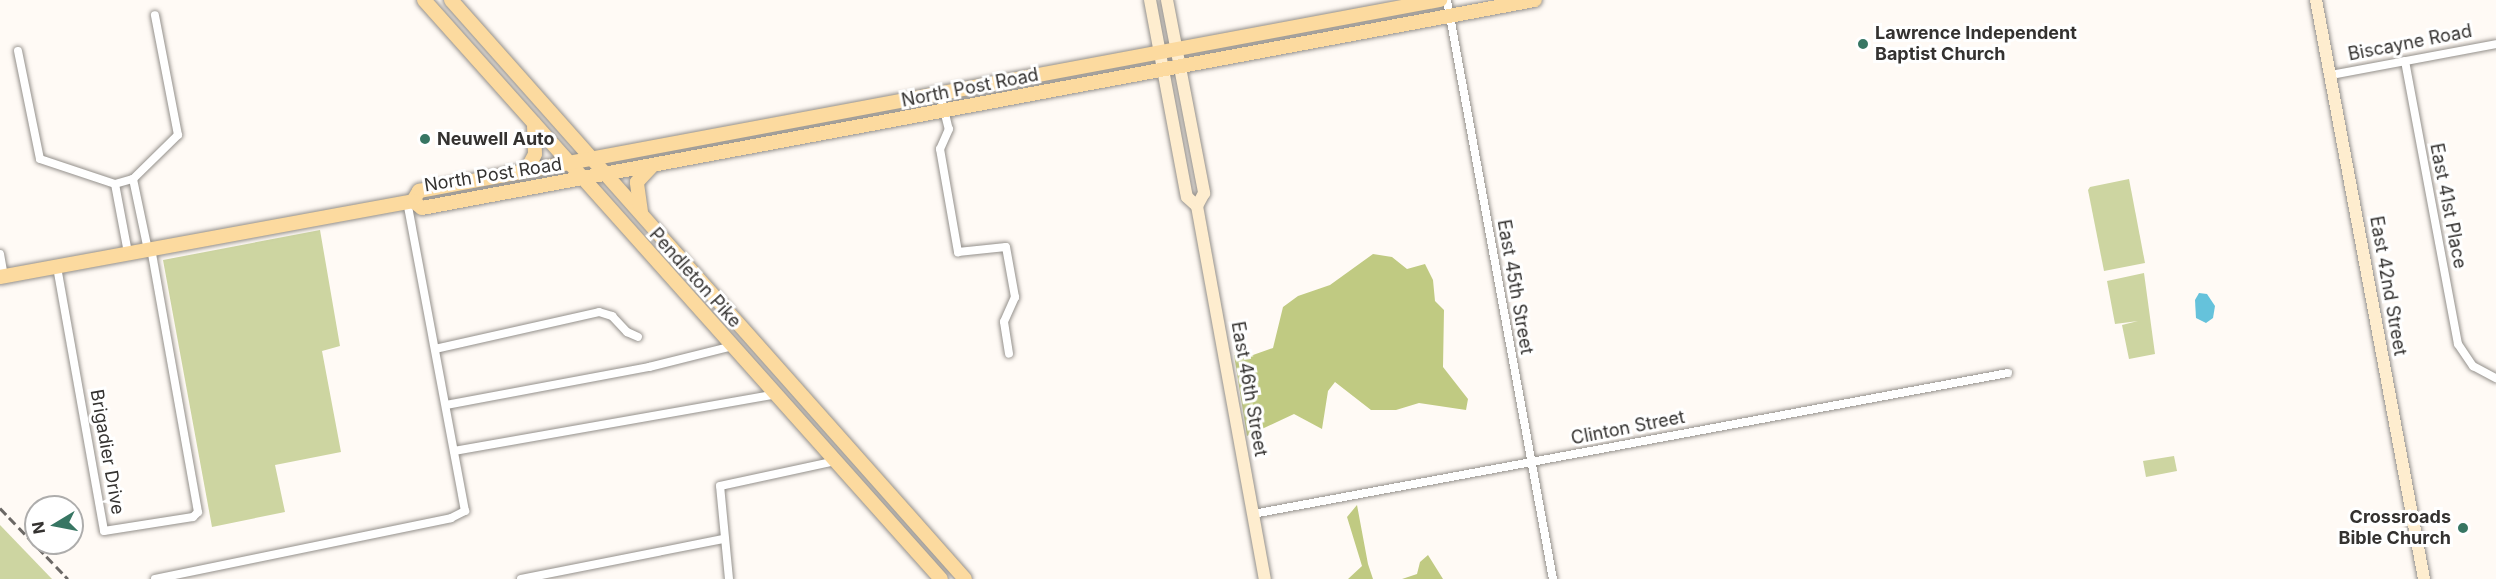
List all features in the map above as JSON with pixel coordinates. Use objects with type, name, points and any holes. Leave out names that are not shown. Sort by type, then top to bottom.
[{"type":"main road","name":"Pendleton Pike","points":[[451,0],[965,579]]},
{"type":"main road","name":"North Post Road","points":[[2,277],[410,201],[419,191],[1440,0]]},
{"type":"main road","name":"North Post Road","points":[[410,201],[422,208],[1535,0]]},
{"type":"main road","name":"Pendleton Pike","points":[[424,1],[941,579]]},
{"type":"main road","points":[[526,171],[534,154],[534,123]]},
{"type":"main road","points":[[643,217],[637,184],[652,165]]},
{"type":"street","name":"East 46th Street","points":[[1150,0],[1187,196],[1197,206],[1265,579]]},
{"type":"street","name":"East 46th Street","points":[[1167,0],[1204,193],[1197,206]]},
{"type":"street","name":"East 45th Street","points":[[1447,0],[1552,579]]},
{"type":"street","name":"East 42nd Street","points":[[2316,0],[2424,579]]},
{"type":"street","points":[[18,51],[40,159],[115,184],[133,179],[178,135],[155,15]]},
{"type":"street","name":"Biscayne Road","points":[[2331,75],[2496,44]]},
{"type":"street","name":"East 41st Place","points":[[2405,61],[2456,337],[2463,355],[2477,369],[2496,378]]},
{"type":"street","points":[[940,94],[945,111],[948,139],[940,149],[958,252],[1006,247],[1015,297],[1004,322],[1010,354]]},
{"type":"street","points":[[133,179],[149,249]]},
{"type":"street","points":[[115,184],[128,253]]},
{"type":"street","points":[[154,579],[452,518],[465,511],[410,201]]},
{"type":"street","name":"Brigadier Drive","points":[[57,267],[103,530],[108,533],[193,518],[198,512],[149,249]]},
{"type":"street","points":[[0,254],[2,277]]},
{"type":"street","points":[[435,349],[599,312],[612,316],[627,332],[638,337]]},
{"type":"street","points":[[446,405],[649,367],[733,346]]},
{"type":"street","name":"Clinton Street","points":[[1253,514],[1530,464],[2008,372]]},
{"type":"street","points":[[454,452],[776,394]]},
{"type":"street","points":[[729,579],[723,539],[720,486],[836,461]]},
{"type":"street","points":[[521,579],[723,539]]},
{"type":"green space","points":[[2129,179],[2145,263],[2104,271],[2088,190],[2090,187]]},
{"type":"green space","points":[[320,230],[340,346],[322,351],[341,452],[275,465],[285,512],[212,527],[163,260]]},
{"type":"green space","points":[[1373,254],[1392,257],[1407,269],[1425,264],[1433,280],[1435,301],[1444,310],[1443,367],[1468,399],[1466,410],[1419,403],[1396,410],[1371,410],[1335,382],[1328,391],[1322,429],[1294,414],[1247,436],[1234,355],[1253,355],[1273,348],[1283,307],[1298,296],[1330,285]]},
{"type":"green space","points":[[2144,273],[2155,354],[2129,359],[2122,325],[2138,321],[2115,324],[2107,281]]},
{"type":"green space","points":[[2174,456],[2177,471],[2146,477],[2143,461]]},
{"type":"green space","points":[[1357,505],[1373,579],[1348,579],[1362,566],[1347,517]]},
{"type":"green space","points":[[0,525],[24,550],[24,555],[29,555],[52,579],[0,579]]},
{"type":"green space","points":[[1428,555],[1443,579],[1402,579],[1417,574],[1420,562]]},
{"type":"water","points":[[2199,293],[2207,294],[2215,306],[2213,318],[2206,323],[2196,318],[2195,300]]},
{"type":"railway","points":[[0,508],[68,579]]},
{"type":"place","name":"Lawrence Independent Baptist Church","points":[[1863,44]]},
{"type":"place","name":"Neuwell Auto","points":[[425,139]]},
{"type":"place","name":"Crossroads Bible Church","points":[[2463,528]]}]
